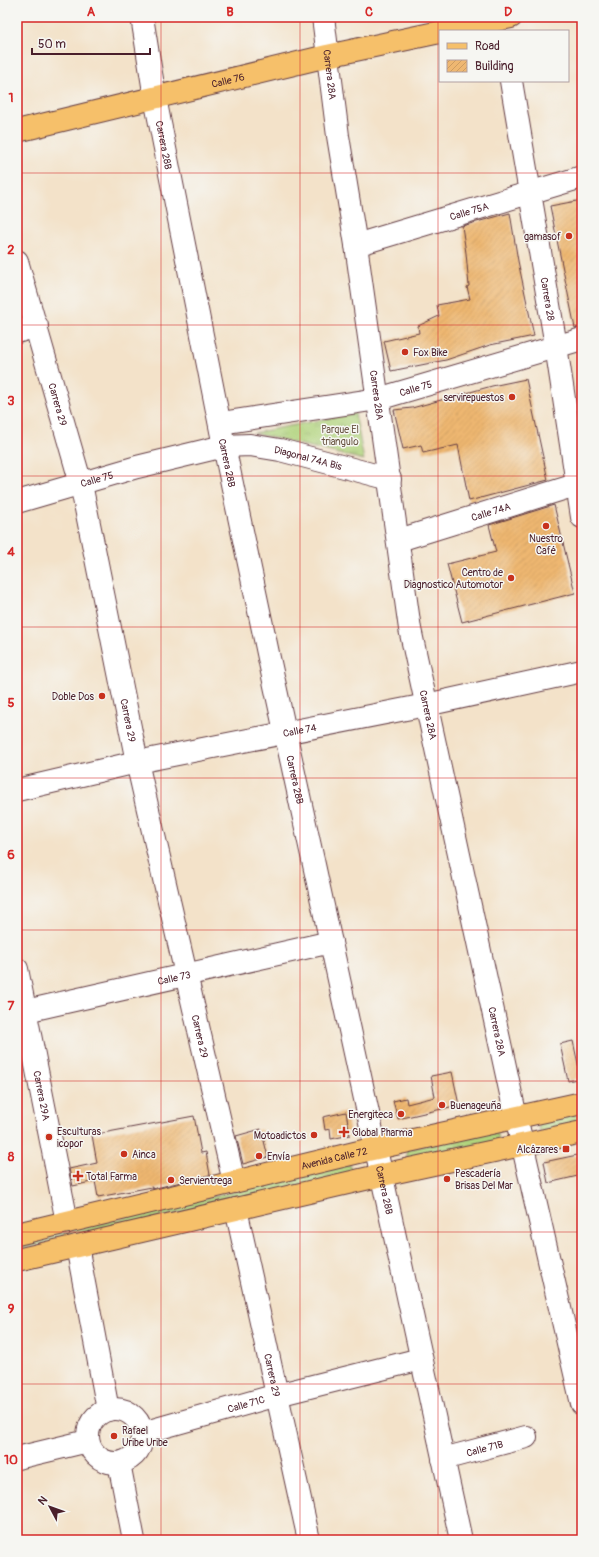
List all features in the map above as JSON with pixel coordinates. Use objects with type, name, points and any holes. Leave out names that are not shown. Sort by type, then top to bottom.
[{"type":"main road","points":[[450,30],[503,21]]},
{"type":"main road","name":"Calle 76","points":[[17,131],[327,56],[439,32]]},
{"type":"main road","name":"Avenida Calle 72","points":[[17,1234],[376,1148],[582,1103]]},
{"type":"main road","points":[[17,1260],[382,1175],[582,1132]]},
{"type":"street","name":"Carrera 28B","points":[[142,17],[154,98],[221,423],[224,446],[285,734],[461,1540]]},
{"type":"street","name":"Carrera 28A","points":[[322,17],[338,136],[356,245],[399,540],[410,629],[516,1117],[582,1404]]},
{"type":"street","name":"Carrera 28","points":[[511,82],[579,484],[582,517]]},
{"type":"street","name":"Calle 75A","points":[[356,245],[530,194],[582,177]]},
{"type":"street","name":"Carrera 29","points":[[17,261],[27,329],[82,484],[137,762],[234,1182]]},
{"type":"street","name":"Calle 75","points":[[221,423],[378,399],[582,339]]},
{"type":"street","name":"Diagonal 74A Bis","points":[[224,446],[250,445],[280,450],[390,478]]},
{"type":"street","name":"Calle 75","points":[[17,502],[137,467],[224,446]]},
{"type":"street","name":"Calle 74A","points":[[399,540],[579,484]]},
{"type":"street","name":"Calle 74","points":[[17,790],[137,762],[285,734],[582,671]]},
{"type":"street","name":"Calle 73","points":[[21,1012],[331,942]]},
{"type":"street","name":"Carrera 29A","points":[[17,969],[21,1012],[67,1222]]},
{"type":"street","name":"Carrera 29","points":[[236,1209],[309,1540]]},
{"type":"street","points":[[77,1246],[108,1410]]},
{"type":"street","name":"Calle 71C","points":[[142,1433],[276,1395],[421,1359]]},
{"type":"street","points":[[120,1409],[131,1414],[138,1422],[142,1433],[141,1443],[136,1453],[128,1459],[118,1463],[108,1462],[99,1458],[92,1450],[88,1441],[88,1431],[92,1421],[99,1414],[108,1410],[120,1409]]},
{"type":"street","name":"Calle 71B","points":[[443,1459],[526,1437]]},
{"type":"street","points":[[17,1458],[88,1441]]},
{"type":"street","points":[[118,1463],[134,1540]]},
{"type":"green space","name":"Parque El triangulo","points":[[355,413],[364,460],[254,433]]},
{"type":"green space","points":[[582,1111],[582,1123],[540,1132],[538,1121]]},
{"type":"green space","points":[[497,1129],[499,1141],[408,1161],[406,1150]]},
{"type":"green space","points":[[350,1164],[352,1174],[17,1250],[17,1243]]},
{"type":"building","points":[[582,200],[582,327],[575,328],[550,206]]},
{"type":"building","points":[[510,213],[518,261],[534,336],[490,345],[446,360],[391,371],[384,341],[419,333],[418,326],[439,316],[437,305],[470,299],[467,287],[469,286],[462,226]]},
{"type":"building","points":[[526,379],[548,480],[469,501],[458,445],[423,453],[421,445],[403,449],[394,410],[412,408],[492,386]]},
{"type":"building","name":"Centro de Diagnostico Automotor","points":[[554,505],[575,593],[462,622],[447,564],[496,552],[489,525]]},
{"type":"building","points":[[573,1041],[581,1078],[568,1081],[560,1044]]},
{"type":"building","points":[[452,1072],[459,1105],[398,1119],[393,1101],[406,1098],[407,1104],[435,1097],[431,1076]]},
{"type":"building","points":[[346,1112],[350,1135],[331,1139],[330,1129],[325,1130],[323,1117]]},
{"type":"building","name":"Ainca","points":[[194,1116],[201,1153],[206,1152],[210,1175],[152,1189],[152,1187],[98,1197],[95,1181],[73,1186],[69,1169],[97,1163],[92,1135]]},
{"type":"building","points":[[261,1129],[268,1157],[243,1164],[236,1136]]},
{"type":"building","points":[[582,1154],[582,1175],[548,1183],[544,1162]]},
{"type":"place","name":"gamasof","points":[[569,236]]},
{"type":"place","name":"Fox Bike","points":[[405,352]]},
{"type":"place","name":"servirepuestos","points":[[512,397]]},
{"type":"place","name":"Nuestro Café","points":[[546,526]]},
{"type":"place","name":"Centro de Diagnostico Automotor","points":[[511,578]]},
{"type":"place","name":"Doble Dos","points":[[102,696]]},
{"type":"place","name":"Buenageuña","points":[[442,1105]]},
{"type":"place","name":"Energiteca","points":[[401,1114]]},
{"type":"place","name":"Global Pharma","points":[[344,1132]]},
{"type":"place","name":"Motoadictos","points":[[314,1135]]},
{"type":"place","name":"Esculturas icopor","points":[[49,1137]]},
{"type":"place","name":"Alcázares","points":[[566,1149]]},
{"type":"place","name":"Ainca","points":[[124,1154]]},
{"type":"place","name":"Envía","points":[[259,1156]]},
{"type":"place","name":"Total Farma","points":[[78,1176]]},
{"type":"place","name":"Pescadería Brisas Del Mar","points":[[447,1179]]},
{"type":"place","name":"Servientrega","points":[[171,1180]]},
{"type":"place","name":"Rafael Uribe Uribe","points":[[114,1436]]}]
